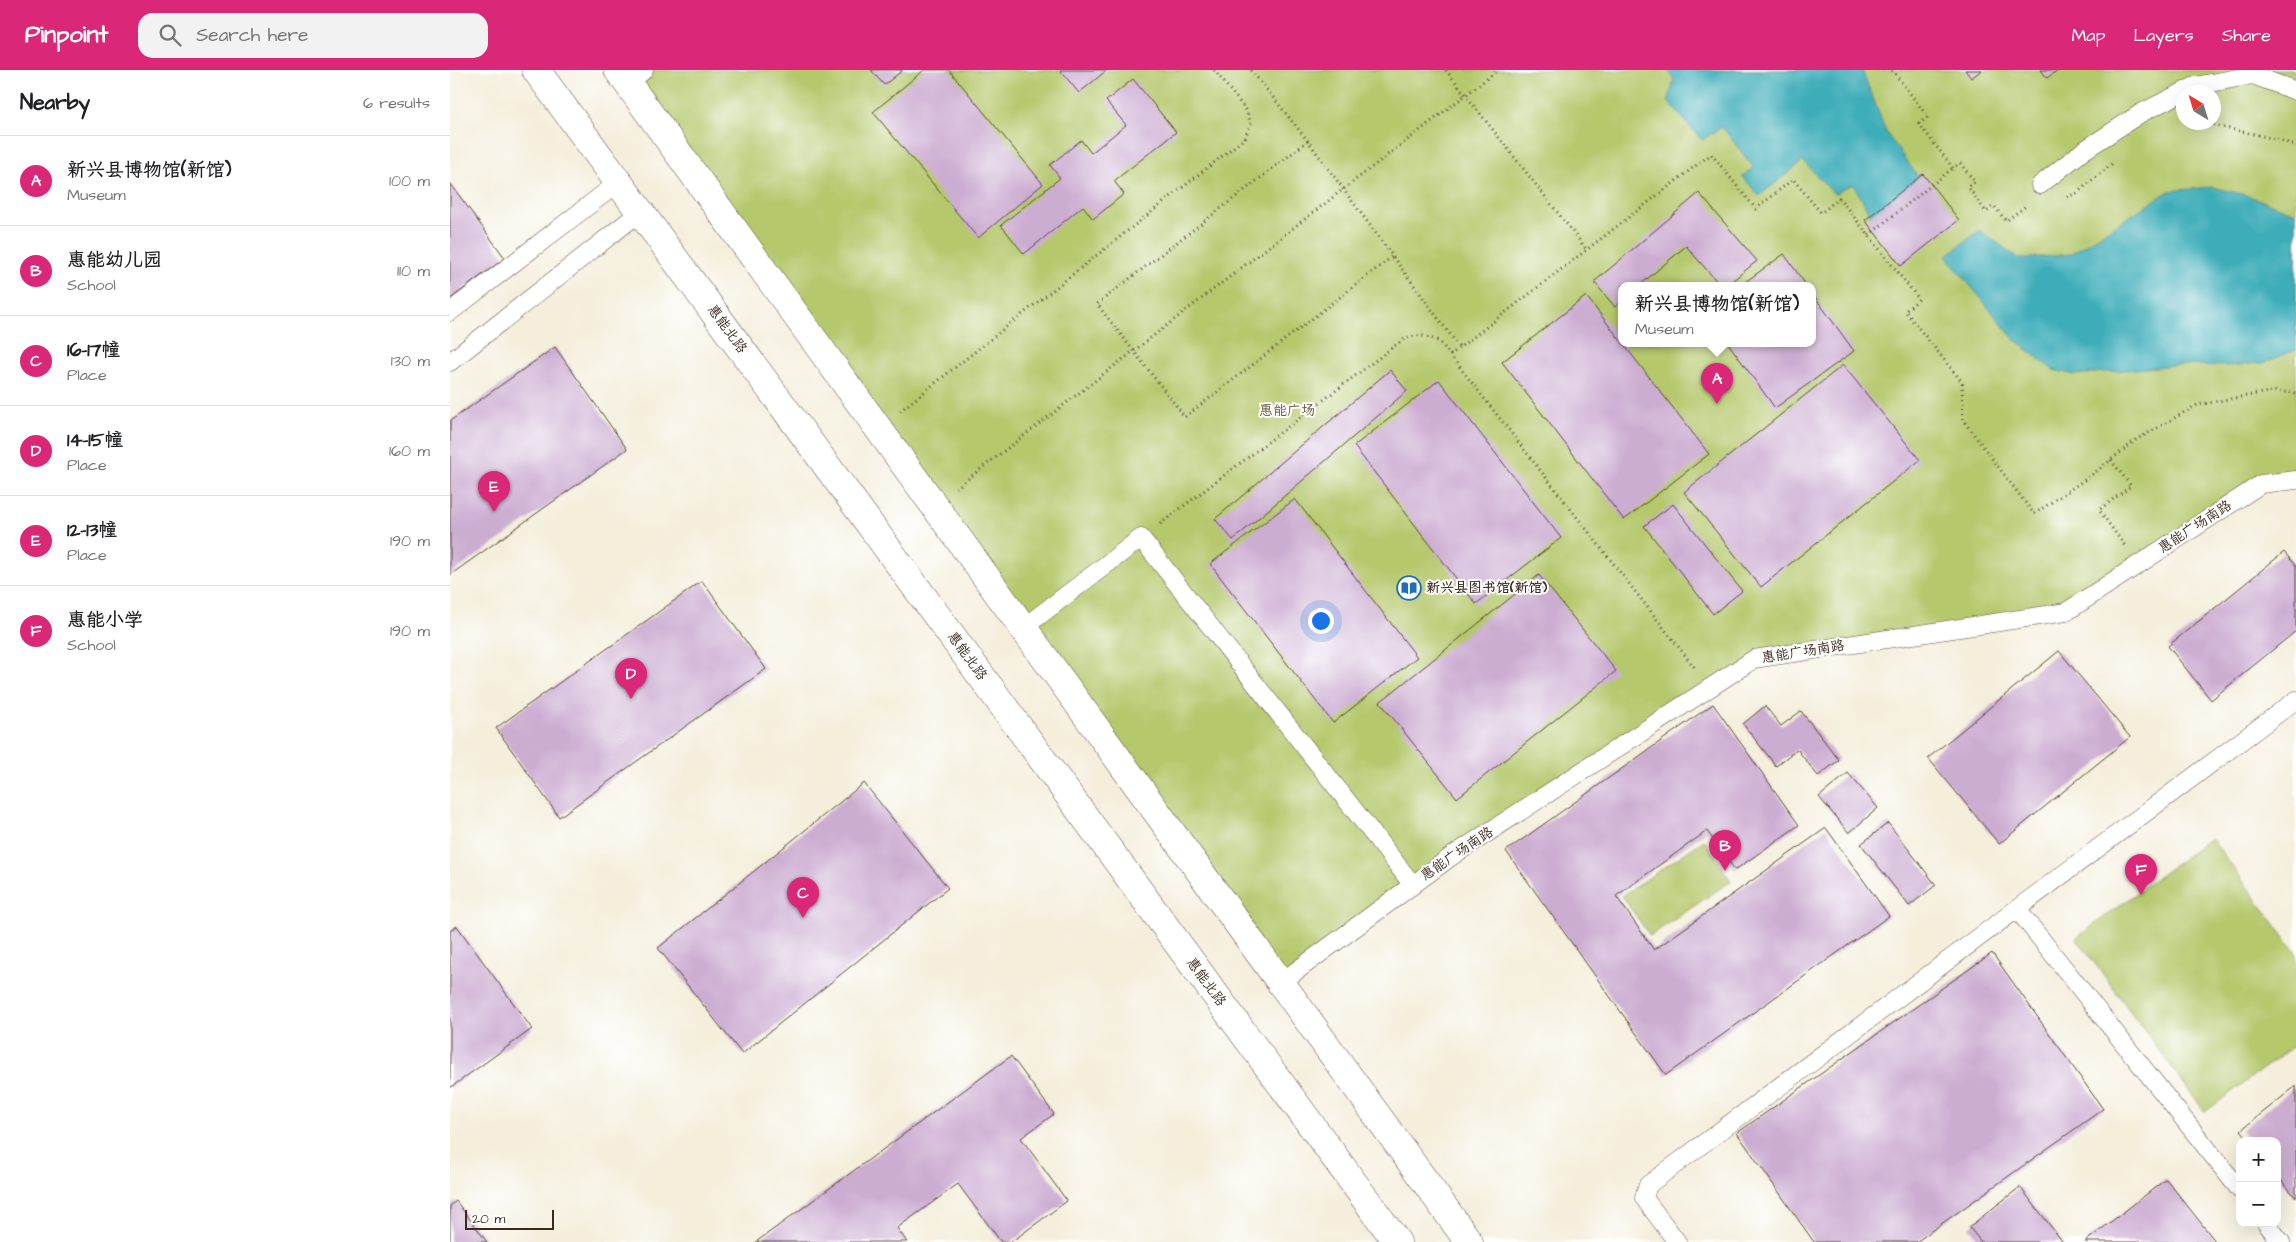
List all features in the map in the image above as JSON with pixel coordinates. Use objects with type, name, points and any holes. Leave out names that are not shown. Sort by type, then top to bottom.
[{"type":"street","name":"惠能北路","points":[[536,70],[1397,1242]]},
{"type":"street","points":[[630,75],[878,428],[1469,1242]]},
{"type":"lane","points":[[2040,185],[2083,151],[2141,112],[2195,86],[2253,75],[2296,91]]},
{"type":"lane","points":[[450,312],[618,182]]},
{"type":"lane","points":[[450,362],[640,212]]},
{"type":"lane","name":"惠能广场南路","points":[[1280,983],[1452,856],[1754,659],[2066,612],[2261,484],[2296,480]]},
{"type":"lane","points":[[1023,628],[1141,538],[1412,885]]},
{"type":"lane","points":[[1678,1242],[1644,1198],[1648,1185],[2296,700]]},
{"type":"lane","points":[[2017,909],[2236,1185]]},
{"type":"lane","points":[[2269,1227],[2281,1242]]},
{"type":"path","points":[[878,428],[1245,138],[1251,123],[1246,110],[1214,70]]},
{"type":"path","points":[[1251,70],[1308,141],[1460,348]]},
{"type":"path","points":[[1446,70],[1587,250]]},
{"type":"path","points":[[934,505],[1498,70]]},
{"type":"path","points":[[1892,70],[1928,117],[1919,124],[1954,168]]},
{"type":"path","points":[[2221,127],[2280,140],[2296,146]]},
{"type":"path","points":[[1308,141],[1097,304],[1185,417],[1393,256]]},
{"type":"path","points":[[1450,355],[1711,154],[1756,209],[1793,179],[1821,213],[1839,198],[1919,298],[1904,311],[1962,382],[1963,420],[2034,514],[2111,460],[2136,440],[2197,406],[2274,391],[2296,393]]},
{"type":"path","points":[[1869,235],[1960,163],[1975,182],[1968,188],[1986,212],[1994,206],[2006,221],[2029,203]]},
{"type":"path","points":[[1141,538],[1401,341],[1411,336],[1426,335],[1440,342],[1710,688]]},
{"type":"path","points":[[2111,460],[2131,486],[2099,510],[2138,564]]},
{"type":"green space","name":"惠能广场","points":[[618,70],[2296,70],[2296,480],[2261,484],[2066,612],[1754,659],[1280,983]]},
{"type":"green space","points":[[2211,838],[2296,953],[2296,1044],[2205,1112],[2076,938]]},
{"type":"green space","points":[[1704,840],[1731,881],[1650,936],[1622,896]]},
{"type":"water","points":[[1668,70],[1862,70],[1887,134],[1935,200],[1871,216],[1853,184],[1834,194],[1803,161],[1759,196],[1742,176],[1754,168],[1722,127],[1702,140],[1668,102],[1674,79]]},
{"type":"water","points":[[2211,187],[2243,194],[2296,213],[2296,350],[2263,363],[2227,366],[2177,365],[2075,375],[2053,370],[2014,339],[1946,256],[1980,230],[2019,259],[2070,254],[2169,191]]},
{"type":"building","points":[[871,70],[903,70],[884,85]]},
{"type":"building","points":[[924,70],[949,70],[1043,184],[978,238],[873,112]]},
{"type":"building","points":[[1060,70],[1107,70],[1079,93]]},
{"type":"building","points":[[1965,70],[1982,70],[1971,78]]},
{"type":"building","points":[[2041,70],[2058,70],[2047,78]]},
{"type":"building","points":[[1133,79],[1176,132],[1114,181],[1124,194],[1093,219],[1083,206],[1024,254],[1001,225],[1060,178],[1050,165],[1081,140],[1091,153],[1126,125],[1106,101]]},
{"type":"building","points":[[1923,174],[1959,220],[1901,266],[1865,220]]},
{"type":"building","points":[[450,183],[505,258],[450,299]]},
{"type":"building","points":[[1699,193],[1757,261],[1731,282],[1717,282],[1686,246],[1644,282],[1618,282],[1618,304],[1615,307],[1594,282]]},
{"type":"building","points":[[1784,254],[1804,282],[1745,282]]},
{"type":"building","points":[[1586,296],[1618,337],[1618,347],[1626,347],[1709,454],[1624,520],[1502,362]]},
{"type":"building","points":[[1816,299],[1854,351],[1775,408],[1731,347],[1816,347]]},
{"type":"building","points":[[555,347],[627,449],[450,575],[450,421]]},
{"type":"building","points":[[1843,365],[1920,460],[1761,587],[1684,492]]},
{"type":"building","points":[[1390,370],[1407,391],[1233,540],[1215,519]]},
{"type":"building","points":[[1439,380],[1561,538],[1476,604],[1354,446]]},
{"type":"building","points":[[1295,499],[1417,657],[1333,723],[1210,564]]},
{"type":"building","points":[[1673,504],[1742,591],[1713,614],[1644,526]]},
{"type":"building","points":[[2284,552],[2296,566],[2296,631],[2211,700],[2168,646]]},
{"type":"building","points":[[1539,575],[1616,671],[1457,798],[1380,702]]},
{"type":"building","points":[[702,581],[766,669],[559,817],[496,728]]},
{"type":"building","points":[[2059,651],[2130,737],[1999,844],[1928,758]]},
{"type":"building","points":[[1713,704],[1799,825],[1735,870],[1707,831],[1616,896],[1654,950],[1826,828],[1889,916],[1666,1075],[1506,851]]},
{"type":"building","points":[[1765,706],[1781,726],[1801,711],[1839,760],[1818,776],[1797,749],[1776,766],[1743,724]]},
{"type":"building","points":[[1848,773],[1878,808],[1849,833],[1819,797]]},
{"type":"building","points":[[864,783],[948,888],[742,1054],[658,948]]},
{"type":"building","points":[[1888,823],[1936,885],[1909,906],[1861,844]]},
{"type":"building","points":[[457,926],[532,1029],[450,1088],[450,931]]},
{"type":"building","points":[[1992,953],[2103,1109],[1916,1242],[1814,1242],[1737,1133]]},
{"type":"building","points":[[1011,1056],[1054,1114],[1021,1138],[1067,1201],[1011,1242],[1001,1242],[958,1184],[897,1228],[907,1242],[756,1242]]},
{"type":"building","points":[[2296,1086],[2296,1198],[2281,1180],[2281,1137],[2247,1137],[2241,1130]]},
{"type":"building","points":[[2166,1179],[2216,1242],[2085,1242]]},
{"type":"building","points":[[2020,1187],[2063,1242],[1981,1242],[1969,1227]]},
{"type":"building","points":[[456,1201],[487,1242],[450,1242],[450,1206]]},
{"type":"place","name":"新兴县博物馆(新馆)","points":[[1717,404]]},
{"type":"place","name":"12-13幢","points":[[494,512]]},
{"type":"place","name":"新兴县图书馆(新馆)","points":[[1409,588]]},
{"type":"place","name":"14-15幢","points":[[631,699]]},
{"type":"place","name":"惠能幼儿园","points":[[1725,871]]},
{"type":"place","name":"惠能小学","points":[[2141,895]]},
{"type":"place","name":"16-17幢","points":[[803,918]]}]
